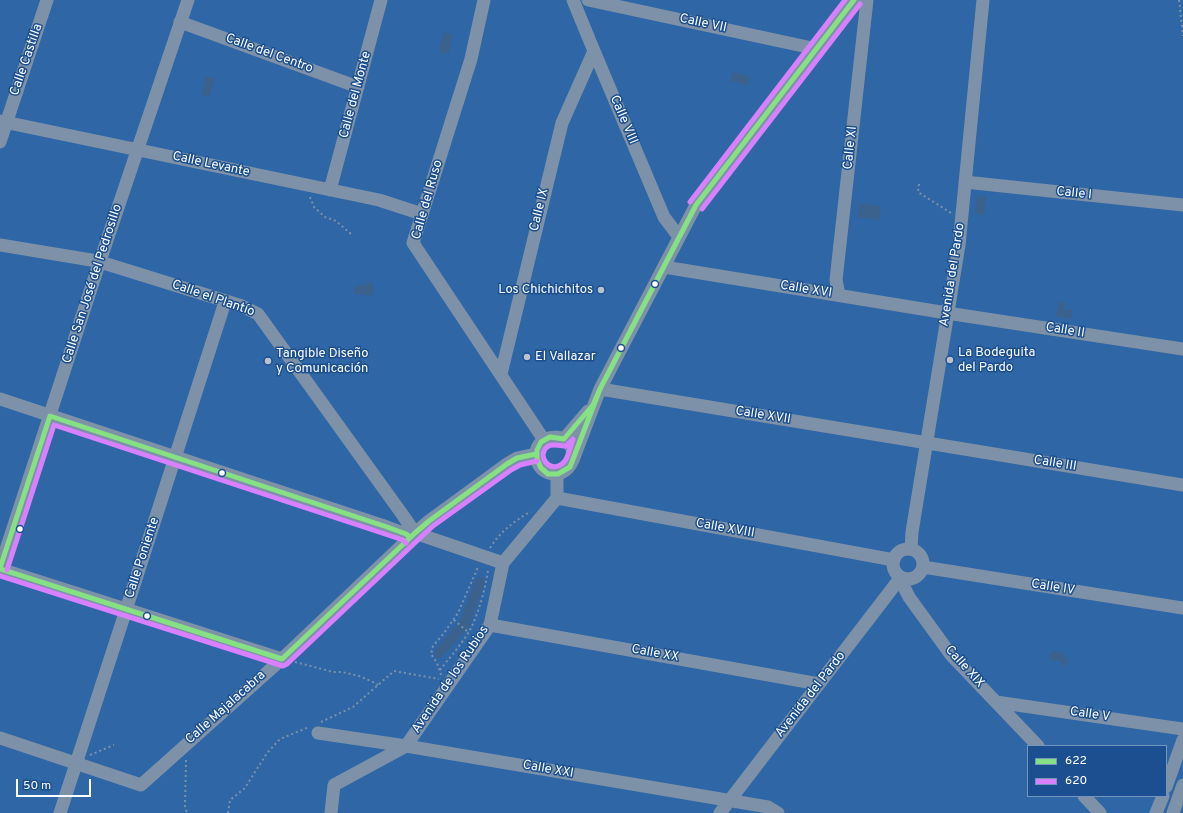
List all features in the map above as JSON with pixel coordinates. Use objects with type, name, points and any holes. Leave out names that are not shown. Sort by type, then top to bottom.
[{"type":"street","name":"Calle Castilla","points":[[0,142],[3,121],[47,0]]},
{"type":"street","name":"Calle San José del Pedrosillo","points":[[0,569],[137,150],[188,0]]},
{"type":"street","name":"Calle del Monte","points":[[330,190],[381,0]]},
{"type":"street","name":"Calle del Ruso","points":[[484,0],[471,59],[413,243],[544,440]]},
{"type":"street","name":"Calle VII","points":[[588,0],[817,48]]},
{"type":"street","points":[[573,460],[574,454],[569,442],[557,436],[544,440],[538,446],[536,454],[537,462],[548,474],[564,472],[570,467],[573,460],[593,405],[600,389],[696,205],[854,0]]},
{"type":"street","name":"Calle XI","points":[[838,295],[836,280],[867,0]]},
{"type":"street","name":"Avenida del Pardo","points":[[911,549],[912,532],[959,246],[983,0]]},
{"type":"street","name":"Calle VIII","points":[[578,2],[594,51],[664,217],[679,237]]},
{"type":"street","name":"Calle del Centro","points":[[180,22],[358,87]]},
{"type":"street","name":"Calle IX","points":[[501,374],[562,123],[594,51]]},
{"type":"street","name":"Calle Levante","points":[[3,121],[379,200],[422,214]]},
{"type":"street","name":"Calle I","points":[[965,182],[1183,205]]},
{"type":"street","name":"Calle el Plantío","points":[[0,245],[100,262],[225,302],[242,306],[258,314],[398,507],[412,535]]},
{"type":"street","name":"Calle XVI","points":[[664,267],[947,313]]},
{"type":"street","name":"Calle Poniente","points":[[60,813],[225,302]]},
{"type":"street","name":"Calle II","points":[[947,313],[1183,349]]},
{"type":"street","name":"Calle XVII","points":[[600,389],[927,443]]},
{"type":"street","points":[[0,399],[406,534],[503,563]]},
{"type":"street","points":[[564,439],[593,405]]},
{"type":"street","name":"Calle III","points":[[927,443],[1183,485]]},
{"type":"street","name":"Calle Majalacabra","points":[[76,764],[141,785],[282,659],[412,535],[507,464],[517,458],[536,454]]},
{"type":"street","points":[[557,474],[557,498]]},
{"type":"street","name":"Avenida de los Rubios","points":[[331,813],[334,785],[406,746],[490,625],[503,563],[557,498]]},
{"type":"street","name":"Calle XVIII","points":[[557,498],[894,560]]},
{"type":"street","points":[[911,549],[921,555],[923,567],[921,572],[911,579],[903,578],[896,573],[893,567],[894,560],[900,551],[911,549]]},
{"type":"street","name":"Calle IV","points":[[923,567],[1183,608]]},
{"type":"street","points":[[0,569],[282,659]]},
{"type":"street","name":"Avenida del Pardo","points":[[720,813],[903,578]]},
{"type":"street","name":"Calle XIX","points":[[903,578],[904,587],[909,597],[951,655],[1037,745]]},
{"type":"street","name":"Calle XX","points":[[490,625],[819,684]]},
{"type":"street","name":"Calle V","points":[[996,702],[1183,729]]},
{"type":"street","name":"Calle XXI","points":[[318,733],[406,746],[729,802],[768,807],[778,813]]},
{"type":"street","points":[[0,738],[76,764]]},
{"type":"street","points":[[1167,784],[1183,740]]},
{"type":"street","points":[[1172,813],[1183,785]]},
{"type":"street","points":[[1085,797],[1100,813]]},
{"type":"street","points":[[1156,813],[1163,797]]},
{"type":"path","points":[[1179,0],[1183,36]]},
{"type":"path","points":[[919,184],[918,192],[957,217],[961,218]]},
{"type":"path","points":[[310,186],[310,196],[314,207],[325,217],[336,221],[351,234]]},
{"type":"path","points":[[394,671],[440,679],[440,670],[431,654],[433,646],[454,620],[480,563],[494,542],[508,526],[528,513],[546,511]]},
{"type":"path","points":[[454,620],[468,632]]},
{"type":"path","points":[[282,659],[333,672],[342,672],[359,676],[378,685]]},
{"type":"path","points":[[186,813],[187,743]]},
{"type":"path","points":[[76,764],[87,756],[114,745]]},
{"type":"path","points":[[228,813],[230,800],[243,790]]},
{"type":"shaded area","points":[[0,0],[1183,0],[1183,813],[0,813]]},
{"type":"shaded area","points":[[444,32],[453,34],[449,52],[443,54],[439,49]]},
{"type":"shaded area","points":[[733,71],[750,77],[747,86],[730,80]]},
{"type":"shaded area","points":[[206,76],[215,79],[209,97],[201,94]]},
{"type":"shaded area","points":[[977,196],[986,196],[984,215],[975,214]]},
{"type":"shaded area","points":[[860,203],[881,206],[879,220],[858,217]]},
{"type":"shaded area","points":[[368,282],[371,282],[375,289],[371,296],[354,294],[354,286],[367,284]]},
{"type":"shaded area","points":[[1059,302],[1066,303],[1063,309],[1072,310],[1071,319],[1056,316]]},
{"type":"shaded area","points":[[1053,651],[1060,652],[1066,657],[1067,665],[1063,666],[1059,661],[1050,660],[1049,655]]},
{"type":"waterway","points":[[439,653],[465,623],[480,582]]},
{"type":"transit line","name":"620","points":[[690,202],[845,0]]},
{"type":"transit line","name":"622","points":[[696,205],[854,0]]},
{"type":"transit line","name":"620","points":[[702,209],[860,4]]},
{"type":"transit line","name":"622","points":[[600,389],[696,205]]},
{"type":"transit line","name":"622","points":[[600,389],[696,205]]},
{"type":"transit line","name":"622","points":[[600,389],[570,467],[558,474],[548,474],[541,468],[537,459],[537,450],[541,442],[550,437],[564,439],[593,405],[600,389]]},
{"type":"transit line","name":"622","points":[[0,568],[50,416],[387,527],[410,537]]},
{"type":"transit line","name":"620","points":[[7,570],[54,425],[403,540],[406,543]]},
{"type":"transit line","name":"620","points":[[573,439],[564,462],[559,466],[554,467],[546,463],[543,455],[547,447],[554,445],[566,446],[573,439]]},
{"type":"transit line","name":"622","points":[[0,569],[282,659],[429,521],[507,464],[517,458],[536,454]]},
{"type":"transit line","name":"620","points":[[0,576],[283,666],[287,664],[433,526],[511,470],[520,465],[537,461]]},
{"type":"place","name":"Los Chichichitos","points":[[601,290]]},
{"type":"place","name":"El Vallazar","points":[[527,357]]},
{"type":"place","name":"La Bodeguita del Pardo","points":[[950,360]]},
{"type":"place","name":"Tangible Diseño y Comunicación","points":[[268,361]]}]
